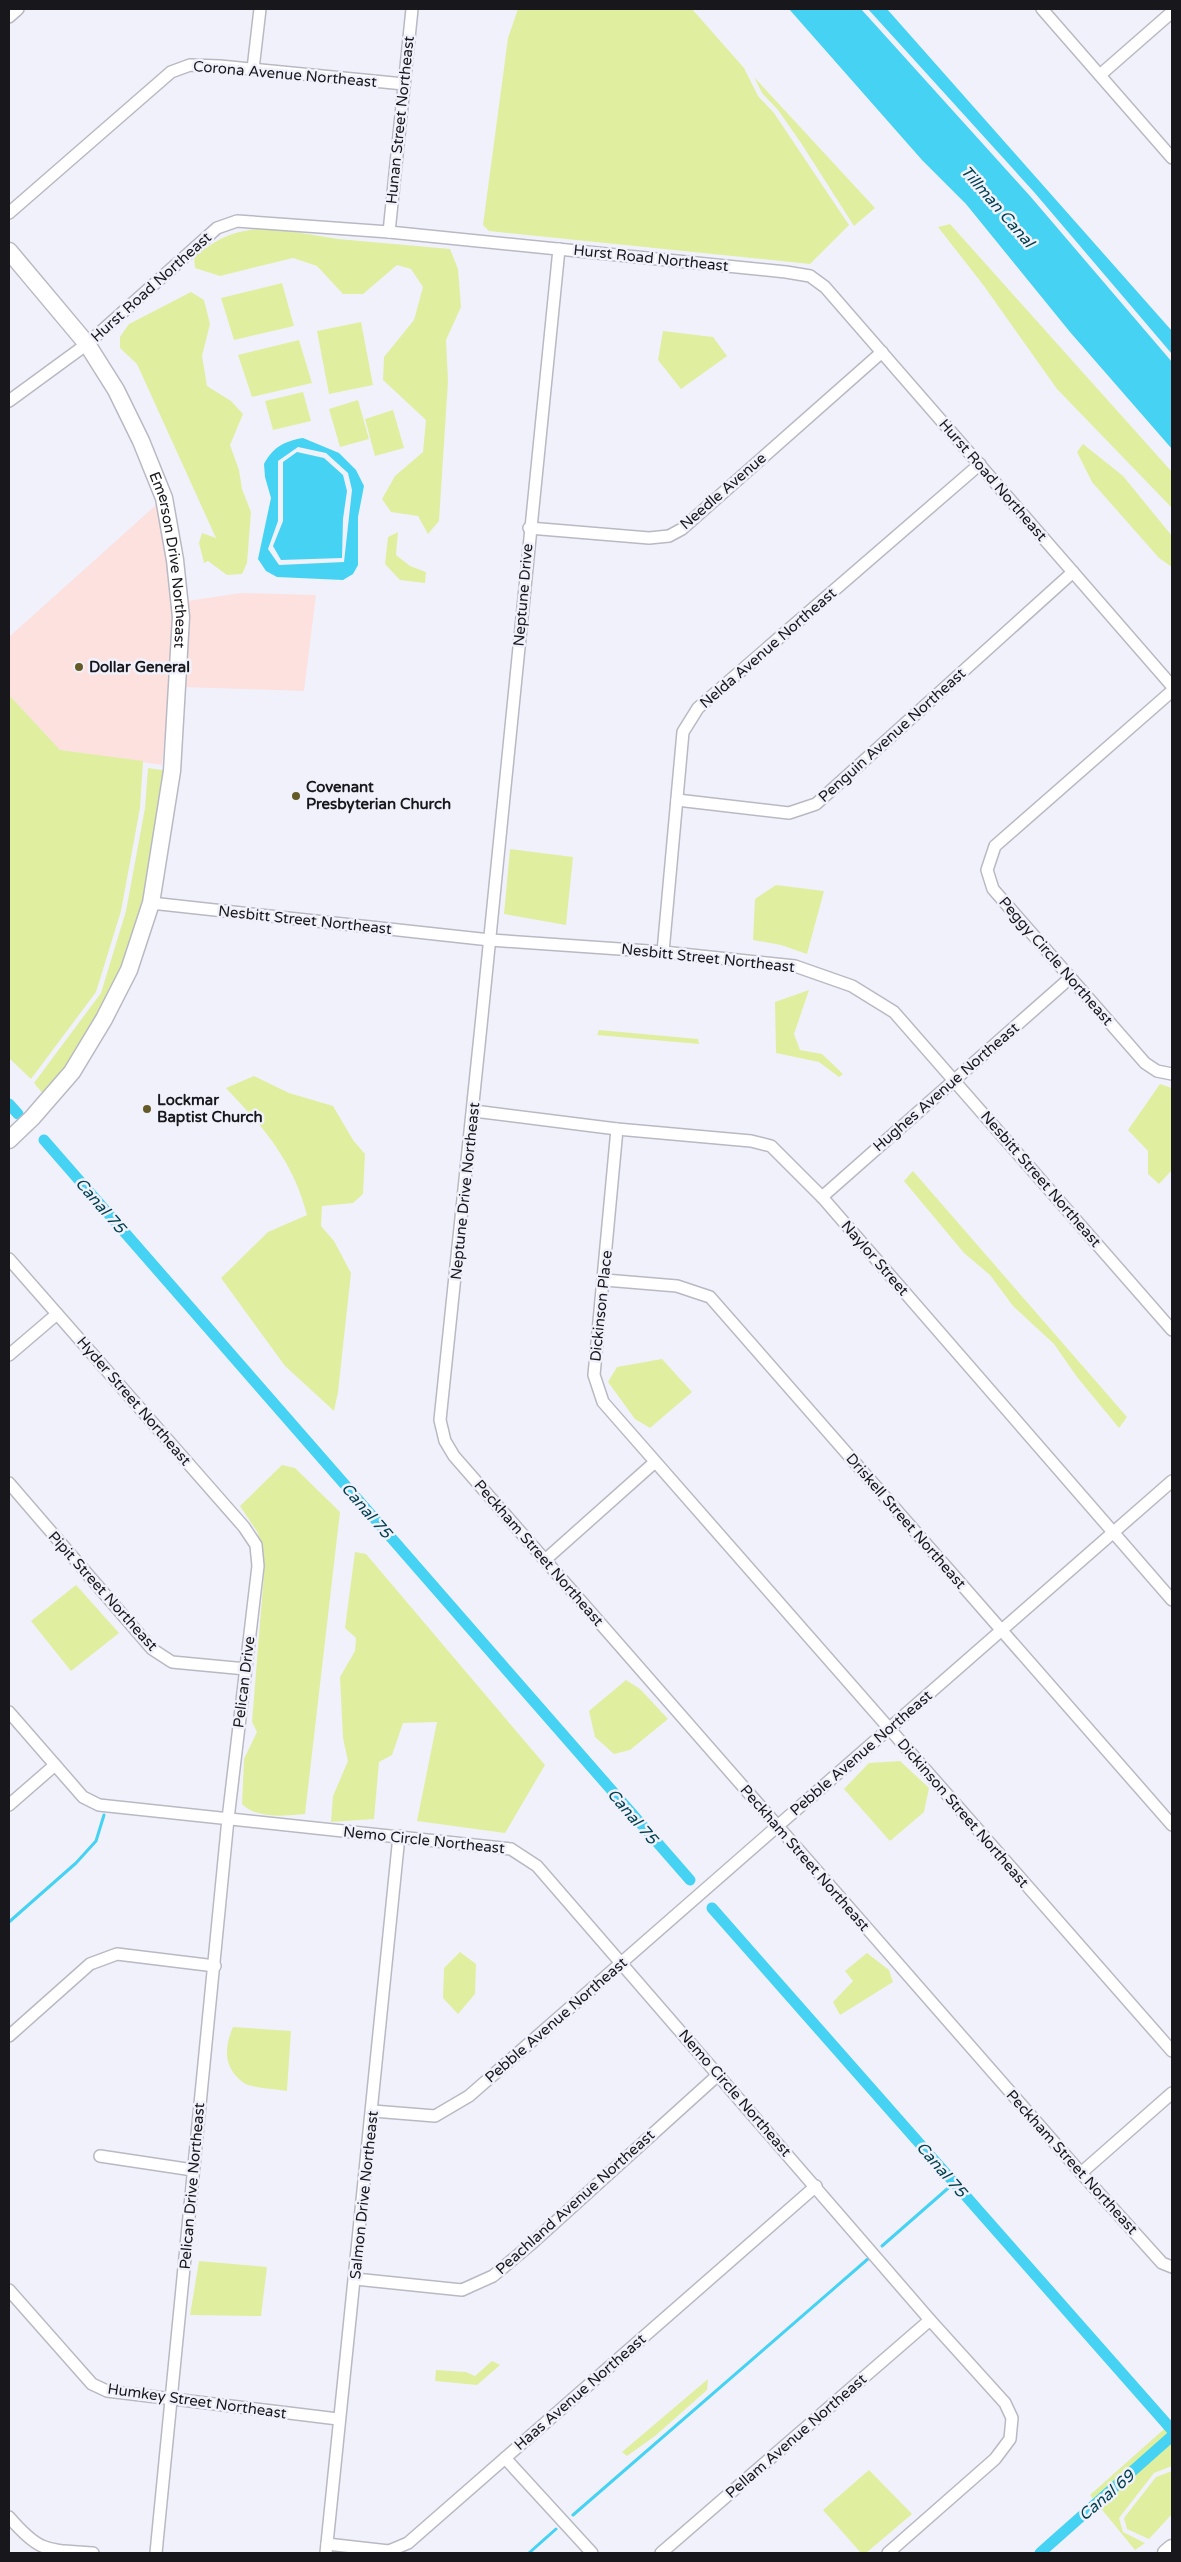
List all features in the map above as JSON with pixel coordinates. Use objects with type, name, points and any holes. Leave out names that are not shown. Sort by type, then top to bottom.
[{"type":"street","points":[[9,17],[18,9]]},
{"type":"street","points":[[253,69],[260,9]]},
{"type":"street","name":"Hunan Street Northeast","points":[[389,232],[412,9]]},
{"type":"street","points":[[1042,9],[1172,158]]},
{"type":"street","points":[[1100,75],[1172,12]]},
{"type":"street","name":"Corona Avenue Northeast","points":[[9,213],[171,72],[190,65],[253,69],[404,84]]},
{"type":"street","name":"Hurst Road Northeast","points":[[9,401],[87,344],[217,228],[237,221],[389,232],[810,276],[825,287],[1172,686]]},
{"type":"street","name":"Neptune Drive","points":[[490,940],[529,528],[558,250]]},
{"type":"street","name":"Emerson Drive Northeast","points":[[9,251],[87,344],[116,390],[141,441],[164,498],[175,560],[181,617],[172,770],[151,903],[129,970],[104,1019],[72,1072],[32,1118],[9,1140]]},
{"type":"street","name":"Needle Avenue","points":[[529,528],[648,538],[669,536],[682,529],[882,352]]},
{"type":"street","name":"Nelda Avenue Northeast","points":[[663,952],[683,732],[698,708],[980,464]]},
{"type":"street","name":"Penguin Avenue Northeast","points":[[677,800],[789,813],[816,804],[1073,572]]},
{"type":"street","name":"Peggy Circle Northeast","points":[[1172,690],[995,846],[987,870],[993,889],[1144,1063],[1157,1072],[1172,1074]]},
{"type":"street","name":"Nesbitt Street Northeast","points":[[151,903],[490,940],[663,952],[795,966],[852,986],[894,1012],[1172,1330]]},
{"type":"street","name":"Neptune Drive Northeast","points":[[445,1441],[440,1420],[474,1111],[490,940]]},
{"type":"street","name":"Hughes Avenue Northeast","points":[[822,1197],[953,1079],[1070,978]]},
{"type":"street","name":"Naylor Street","points":[[474,1111],[618,1129],[751,1141],[771,1146],[822,1197],[1172,1600]]},
{"type":"street","name":"Dickinson Place","points":[[618,1129],[605,1280],[594,1375],[603,1402],[655,1462]]},
{"type":"street","name":"Hyder Street Northeast","points":[[9,1259],[244,1527],[256,1545]]},
{"type":"street","name":"Driskell Street Northeast","points":[[605,1280],[677,1286],[710,1297],[1172,1825]]},
{"type":"street","points":[[9,1355],[57,1314]]},
{"type":"street","name":"Peckham Street Northeast","points":[[445,1441],[454,1456],[1081,2173],[1162,2263],[1172,2267]]},
{"type":"street","points":[[545,1560],[655,1462]]},
{"type":"street","name":"Dickinson Street Northeast","points":[[655,1462],[1172,2051]]},
{"type":"street","name":"Pebble Avenue Northeast","points":[[373,2111],[435,2116],[457,2104],[1172,1481]]},
{"type":"street","name":"Pipit Street Northeast","points":[[9,1483],[152,1649],[172,1662],[246,1669]]},
{"type":"street","name":"Pelican Drive","points":[[228,1819],[258,1566],[256,1545]]},
{"type":"street","name":"Nemo Circle Northeast","points":[[9,1712],[83,1797],[99,1805],[511,1849],[537,1866],[816,2186],[930,2320],[1005,2403],[1012,2418],[1010,2438],[995,2459],[888,2553]]},
{"type":"street","points":[[9,1806],[55,1765]]},
{"type":"street","name":"Pelican Drive Northeast","points":[[156,2553],[173,2400],[193,2170],[215,1966],[228,1819]]},
{"type":"street","name":"Salmon Drive Northeast","points":[[326,2549],[338,2420],[373,2111],[399,1836]]},
{"type":"street","points":[[9,2036],[90,1964],[117,1954],[215,1966]]},
{"type":"street","name":"Peachland Avenue Northeast","points":[[355,2278],[462,2290],[493,2276],[530,2245],[719,2074]]},
{"type":"street","points":[[1081,2173],[1172,2093]]},
{"type":"street","points":[[100,2156],[193,2170]]},
{"type":"street","name":"Haas Avenue Northeast","points":[[326,2549],[389,2551],[408,2543],[816,2186]]},
{"type":"street","name":"Humkey Street Northeast","points":[[9,2290],[92,2384],[107,2391],[338,2420]]},
{"type":"street","name":"Pellam Avenue Northeast","points":[[661,2553],[930,2320]]},
{"type":"street","points":[[506,2458],[592,2553]]},
{"type":"street","points":[[9,2517],[28,2539],[50,2550],[93,2553]]},
{"type":"street","points":[[1166,2553],[1172,2548]]},
{"type":"shaded area","points":[[156,505],[166,547],[173,609],[173,646],[162,765],[60,750],[9,695],[9,637]]},
{"type":"shaded area","points":[[241,593],[316,595],[304,691],[184,687],[187,601]]},
{"type":"green space","points":[[518,9],[692,9],[744,68],[758,96],[774,113],[849,225],[810,264],[489,231],[483,225],[508,38]]},
{"type":"green space","points":[[754,77],[875,208],[854,226],[801,143],[778,110],[762,93]]},
{"type":"green space","points":[[950,224],[1172,472],[1172,508],[1057,389],[984,286],[938,227]]},
{"type":"green space","points":[[271,228],[338,239],[450,249],[458,269],[461,307],[446,340],[448,381],[439,521],[428,534],[418,516],[391,512],[382,499],[395,476],[423,452],[426,420],[383,380],[384,357],[414,320],[423,287],[411,269],[397,265],[363,294],[343,294],[317,266],[293,258],[220,276],[195,268],[194,257],[213,243],[238,232]]},
{"type":"green space","points":[[282,283],[294,326],[234,340],[221,298]]},
{"type":"green space","points":[[191,292],[204,300],[210,324],[202,356],[207,386],[231,401],[243,414],[230,445],[239,470],[242,489],[251,512],[247,563],[242,574],[227,575],[208,561],[204,563],[199,543],[202,533],[216,538],[137,364],[120,348],[120,337],[129,324]]},
{"type":"green space","points":[[361,322],[373,385],[329,394],[317,331]]},
{"type":"green space","points":[[663,331],[713,337],[727,356],[681,389],[658,360]]},
{"type":"green space","points":[[299,340],[312,383],[252,397],[238,355]]},
{"type":"green space","points":[[303,392],[311,421],[273,430],[265,401]]},
{"type":"green space","points":[[358,400],[369,439],[340,447],[329,409]]},
{"type":"green space","points":[[393,410],[404,448],[375,456],[365,419]]},
{"type":"green space","points":[[1083,444],[1123,476],[1172,536],[1172,567],[1159,558],[1092,482],[1077,452]]},
{"type":"green space","points":[[398,532],[396,555],[410,566],[426,572],[425,583],[400,580],[385,564],[388,537]]},
{"type":"green space","points":[[9,695],[60,750],[143,761],[140,808],[121,911],[96,992],[31,1079],[9,1058]]},
{"type":"green space","points":[[148,768],[162,770],[166,768],[145,903],[123,968],[67,1069],[44,1095],[34,1083],[101,993],[126,911],[145,808]]},
{"type":"green space","points":[[510,849],[573,857],[566,925],[504,914]]},
{"type":"green space","points":[[776,885],[824,891],[807,954],[781,945],[753,940],[755,899]]},
{"type":"green space","points":[[809,990],[794,1034],[800,1050],[822,1054],[843,1074],[839,1077],[819,1062],[776,1053],[775,1002]]},
{"type":"green space","points":[[599,1030],[698,1039],[699,1044],[597,1035]]},
{"type":"green space","points":[[254,1076],[289,1093],[333,1106],[353,1140],[365,1154],[363,1194],[353,1203],[322,1206],[321,1226],[334,1241],[351,1273],[338,1392],[334,1411],[285,1366],[221,1278],[268,1232],[307,1215],[294,1178],[276,1146],[253,1117],[226,1088]]},
{"type":"green space","points":[[1160,1084],[1172,1088],[1172,1170],[1159,1184],[1148,1174],[1148,1151],[1128,1130]]},
{"type":"green space","points":[[913,1171],[1127,1417],[1119,1428],[1077,1377],[1054,1344],[1013,1306],[990,1275],[964,1253],[904,1181]]},
{"type":"green space","points":[[662,1359],[692,1392],[650,1428],[635,1419],[608,1382],[617,1367]]},
{"type":"green space","points":[[282,1465],[295,1468],[340,1512],[305,1814],[280,1816],[255,1812],[242,1804],[244,1759],[257,1732],[252,1722],[264,1574],[258,1533],[240,1506]]},
{"type":"green space","points":[[355,1552],[366,1554],[545,1765],[505,1833],[417,1821],[437,1722],[403,1723],[392,1755],[379,1762],[374,1819],[331,1822],[333,1796],[348,1761],[343,1738],[340,1677],[355,1651],[356,1638],[345,1628]]},
{"type":"green space","points":[[76,1585],[119,1633],[71,1671],[31,1621]]},
{"type":"green space","points":[[626,1680],[640,1689],[668,1719],[630,1750],[614,1754],[595,1737],[589,1711]]},
{"type":"green space","points":[[900,1761],[929,1788],[924,1812],[890,1841],[844,1789],[869,1763]]},
{"type":"green space","points":[[460,1952],[476,1964],[475,1994],[458,2014],[443,1998],[444,1968]]},
{"type":"green space","points":[[867,1953],[889,1970],[893,1982],[840,2015],[833,2002],[853,1981],[845,1971]]},
{"type":"green space","points":[[233,2027],[291,2031],[287,2091],[247,2085],[237,2077],[232,2071],[227,2057],[228,2042]]},
{"type":"green space","points":[[199,2261],[267,2267],[261,2316],[190,2315]]},
{"type":"green space","points":[[492,2361],[500,2365],[477,2385],[435,2381],[436,2370],[466,2372],[475,2376]]},
{"type":"green space","points":[[708,2379],[707,2390],[655,2436],[627,2456],[622,2452]]},
{"type":"green space","points":[[1172,2422],[1172,2466],[1154,2473],[1119,2518],[1123,2532],[1145,2543],[1135,2550],[1090,2495]]},
{"type":"green space","points":[[869,2470],[912,2514],[866,2553],[861,2553],[823,2510]]},
{"type":"green space","points":[[1172,2471],[1172,2514],[1149,2539],[1127,2529],[1124,2518],[1156,2477]]},
{"type":"water","name":"Tillman Canal","points":[[789,9],[861,9],[1030,196],[1172,362],[1172,449],[1070,332],[966,204],[922,160]]},
{"type":"water","points":[[868,9],[887,9],[1172,331],[1172,354],[1034,192]]},
{"type":"water","points":[[303,438],[339,453],[356,470],[364,486],[358,517],[358,565],[353,574],[343,580],[277,577],[266,571],[258,559],[271,498],[265,477],[264,464],[276,449],[285,443]],"holes":[[[298,447],[326,453],[348,473],[352,490],[344,562],[279,565],[268,549],[278,521],[278,461]]]},
{"type":"water","points":[[297,452],[324,458],[343,475],[347,491],[343,519],[342,558],[281,560],[273,546],[283,521],[283,462]]},
{"type":"waterway","name":"Canal 75","points":[[9,1104],[18,1114]]},
{"type":"waterway","name":"Canal 75","points":[[44,1140],[690,1880]]},
{"type":"waterway","points":[[9,1922],[76,1863],[96,1841],[104,1815]]},
{"type":"waterway","name":"Canal 75","points":[[712,1908],[1172,2430]]},
{"type":"waterway","points":[[882,2246],[954,2183]]},
{"type":"waterway","points":[[573,2515],[869,2258]]},
{"type":"waterway","name":"Canal 69","points":[[1040,2553],[1172,2436]]},
{"type":"waterway","points":[[529,2553],[556,2529]]},
{"type":"place","name":"Dollar General","points":[[79,667]]},
{"type":"place","name":"Covenant Presbyterian Church","points":[[296,796]]},
{"type":"place","name":"Lockmar Baptist Church","points":[[147,1109]]}]
